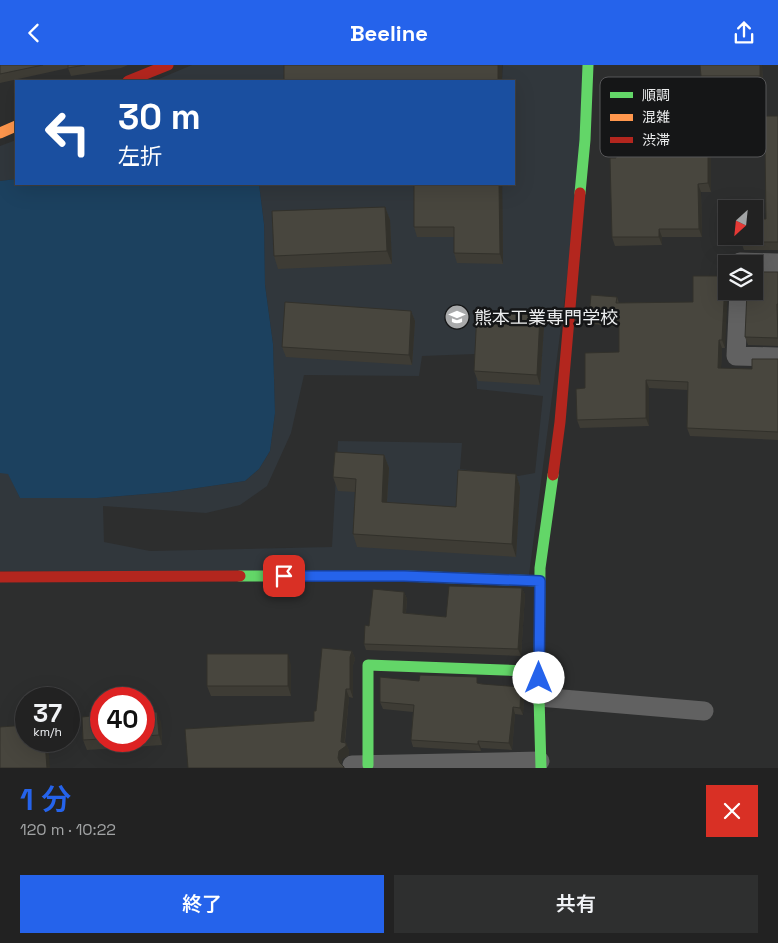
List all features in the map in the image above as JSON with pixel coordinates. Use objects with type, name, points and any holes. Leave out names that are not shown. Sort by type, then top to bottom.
[{"type":"street","points":[[130,80],[168,65]]},
{"type":"street","points":[[528,671],[368,665],[360,765],[541,765],[539,697],[540,568],[560,422],[585,139],[588,65]]},
{"type":"street","points":[[0,133],[15,126]]},
{"type":"street","points":[[763,262],[778,263]]},
{"type":"street","points":[[739,300],[736,356],[778,357]]},
{"type":"street","points":[[0,577],[404,576],[540,581]]},
{"type":"street","points":[[539,697],[704,711]]},
{"type":"shaded area","points":[[192,65],[469,65],[299,80],[156,80]]},
{"type":"shaded area","name":"熊本工業専門学校","points":[[503,65],[588,65],[585,140],[529,575],[0,571],[0,473],[8,473],[20,498],[97,498],[170,492],[245,481],[259,469],[270,451],[275,413],[273,344],[265,285],[264,224],[259,185],[417,185],[417,237],[449,237],[450,185],[503,264],[502,185],[515,185],[515,80],[502,80]],"holes":[[[475,354],[477,389],[543,396],[535,473],[518,476],[460,469],[462,443],[338,441],[332,547],[150,551],[104,542],[103,506],[206,513],[240,505],[267,486],[291,433],[304,375],[419,376],[422,356]]]},
{"type":"shaded area","points":[[15,140],[15,179],[0,181],[0,146]]},
{"type":"shaded area","points":[[15,179],[15,185],[259,185],[264,224],[265,285],[273,344],[275,413],[270,451],[259,469],[245,481],[170,492],[97,498],[20,498],[8,474],[0,473],[0,181]]},
{"type":"building","points":[[0,65],[43,65],[0,74]]},
{"type":"building","points":[[68,65],[85,65],[68,68]]},
{"type":"building","points":[[284,65],[498,65],[498,80],[284,80]]},
{"type":"building","points":[[700,65],[760,65],[760,76],[701,76]]},
{"type":"building","points":[[766,116],[778,116],[778,242],[763,242],[763,219],[766,219]]},
{"type":"building","points":[[708,157],[708,183],[698,184],[699,229],[659,229],[659,237],[612,237],[610,158]]},
{"type":"building","points":[[414,185],[499,185],[500,254],[454,253],[454,227],[414,227]]},
{"type":"building","points":[[385,207],[387,251],[274,256],[272,211]]},
{"type":"building","points":[[763,272],[778,272],[778,338],[745,337],[747,300],[763,300]]},
{"type":"building","points":[[693,276],[718,276],[718,300],[724,300],[718,368],[752,369],[752,359],[778,359],[778,432],[687,428],[688,382],[646,380],[646,418],[577,420],[576,389],[585,388],[585,353],[619,352],[619,319],[589,316],[591,295],[617,297],[616,303],[693,302]]},
{"type":"building","points":[[285,302],[411,311],[409,355],[282,347]]},
{"type":"building","points":[[477,312],[540,315],[537,375],[474,371]]},
{"type":"building","points":[[335,452],[384,455],[382,502],[456,507],[458,470],[516,474],[512,544],[353,534],[356,479],[333,477]]},
{"type":"building","points":[[449,586],[522,588],[518,649],[364,644],[365,625],[369,626],[373,589],[404,592],[403,613],[446,617]]},
{"type":"building","points":[[322,648],[352,651],[350,657],[350,689],[346,689],[341,742],[346,743],[346,746],[339,751],[338,758],[344,768],[188,768],[185,729],[314,721]]},
{"type":"building","points":[[207,654],[288,654],[288,686],[207,686]]},
{"type":"building","points":[[420,675],[477,677],[477,683],[521,687],[520,708],[513,707],[509,743],[478,741],[478,744],[476,744],[411,740],[414,705],[380,702],[380,677],[419,681]]},
{"type":"building","points":[[155,712],[157,712],[159,735],[155,735]]},
{"type":"building","points":[[90,716],[90,740],[83,740],[82,717]]},
{"type":"building","points":[[15,726],[15,752],[46,752],[47,768],[0,768],[0,727]]},
{"type":"traffic: fast","points":[[580,193],[585,140],[588,65]]},
{"type":"traffic: fast","points":[[541,768],[539,697],[540,568],[553,475]]},
{"type":"traffic: fast","points":[[240,576],[404,576],[540,581]]},
{"type":"traffic: fast","points":[[368,765],[368,665],[529,671]]},
{"type":"traffic: slow","points":[[0,133],[15,126]]},
{"type":"traffic: jam","points":[[130,80],[168,65]]},
{"type":"traffic: jam","points":[[553,475],[560,422],[580,193]]},
{"type":"traffic: jam","points":[[0,577],[240,576]]},
{"type":"place","name":"熊本工業専門学校","points":[[457,317]]},
{"type":"route","points":[[284,576],[404,576],[540,581],[539,678]]}]
